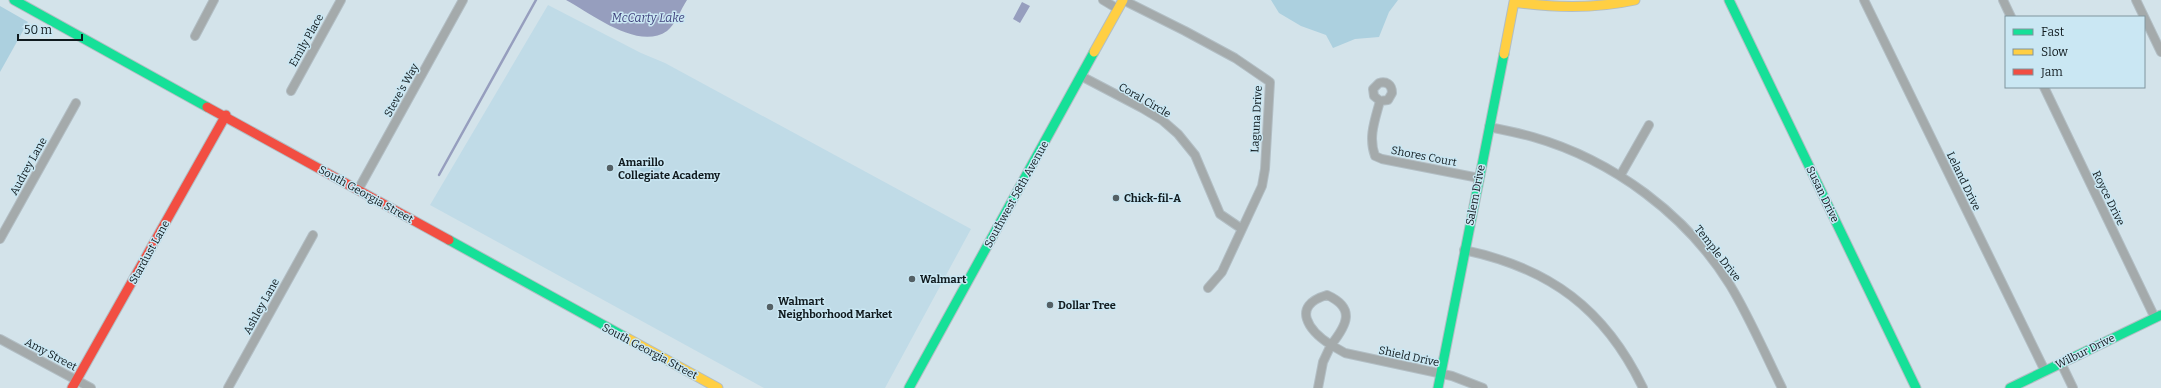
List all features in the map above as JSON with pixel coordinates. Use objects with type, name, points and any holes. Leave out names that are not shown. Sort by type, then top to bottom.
[{"type":"street","name":"South Georgia Street","points":[[14,0],[226,115],[358,190],[718,388]]},
{"type":"street","points":[[194,36],[214,0]]},
{"type":"street","name":"Emily Place","points":[[291,91],[341,0]]},
{"type":"street","name":"Steve's Way","points":[[358,190],[464,0]]},
{"type":"street","points":[[1103,0],[1118,8]]},
{"type":"street","name":"Southwest 58th Avenue","points":[[909,388],[1123,0]]},
{"type":"street","name":"Laguna Drive","points":[[1123,0],[1235,58],[1270,82],[1265,169],[1262,186],[1222,272],[1208,288]]},
{"type":"street","points":[[1510,1],[1545,7],[1584,8],[1607,3],[1635,0]]},
{"type":"street","name":"Susan Drive","points":[[1729,0],[1916,388]]},
{"type":"street","name":"Leland Drive","points":[[1864,0],[2045,371]]},
{"type":"street","points":[[2003,0],[2011,16]]},
{"type":"street","points":[[2136,0],[2144,16]]},
{"type":"street","name":"Salem Drive","points":[[1438,388],[1489,127],[1510,1]]},
{"type":"street","points":[[2145,19],[2161,52]]},
{"type":"street","name":"Coral Circle","points":[[1081,76],[1142,108],[1162,120],[1178,134],[1195,155],[1220,214],[1242,229]]},
{"type":"street","name":"Royce Drive","points":[[2044,88],[2158,316]]},
{"type":"street","name":"Shores Court","points":[[1380,101],[1371,145],[1375,156],[1382,159],[1479,178]]},
{"type":"street","name":"Audrey Lane","points":[[0,239],[76,103]]},
{"type":"street","name":"Stardust Lane","points":[[75,384],[226,115]]},
{"type":"street","points":[[1620,176],[1649,125]]},
{"type":"street","name":"Temple Drive","points":[[1489,127],[1534,137],[1596,163],[1620,176],[1665,210],[1688,231],[1714,261],[1744,310],[1782,388]]},
{"type":"street","name":"Ashley Lane","points":[[228,388],[313,235]]},
{"type":"street","points":[[1464,250],[1508,261],[1531,271],[1557,285],[1578,300],[1598,318],[1615,339],[1631,363],[1643,388]]},
{"type":"street","points":[[1318,388],[1323,362],[1331,345],[1346,323],[1346,310],[1338,300],[1327,296],[1316,299],[1309,305],[1306,315],[1307,323],[1318,337],[1331,345]]},
{"type":"street","name":"Wilbur Drive","points":[[2010,388],[2158,316]]},
{"type":"street","name":"Amy Street","points":[[0,339],[75,384],[91,388]]},
{"type":"street","name":"Shield Drive","points":[[1331,345],[1345,353],[1441,374],[1471,382],[1483,388]]},
{"type":"street","points":[[2061,363],[2073,388]]},
{"type":"shaded area","points":[[1271,0],[1398,0],[1389,12],[1379,37],[1355,39],[1333,48],[1326,35],[1301,26],[1279,13]]},
{"type":"shaded area","points":[[548,5],[641,53],[665,63],[971,229],[885,388],[764,388],[430,205]]},
{"type":"shaded area","points":[[0,6],[28,22],[0,72]]},
{"type":"shaded area","points":[[651,158],[658,161],[660,168],[659,176],[653,181],[642,175],[640,169],[644,162]]},
{"type":"water","name":"McCarty Lake","points":[[566,0],[687,0],[675,21],[667,31],[655,36],[643,37],[629,34],[615,28]]},
{"type":"water","points":[[1022,2],[1030,6],[1020,23],[1013,19]]},
{"type":"waterway","points":[[439,175],[536,0]]},
{"type":"traffic: fast","points":[[14,0],[207,107]]},
{"type":"traffic: fast","points":[[1729,0],[1916,388]]},
{"type":"traffic: fast","points":[[909,388],[1094,52]]},
{"type":"traffic: fast","points":[[1438,388],[1504,54]]},
{"type":"traffic: fast","points":[[449,240],[627,338]]},
{"type":"traffic: fast","points":[[2010,388],[2161,315]]},
{"type":"traffic: slow","points":[[1094,52],[1123,0]]},
{"type":"traffic: slow","points":[[1504,54],[1514,2],[1574,7],[1605,5],[1635,0]]},
{"type":"traffic: slow","points":[[627,338],[718,388]]},
{"type":"traffic: jam","points":[[207,107],[449,240]]},
{"type":"traffic: jam","points":[[72,388],[226,115]]},
{"type":"place","name":"Amarillo Collegiate Academy","points":[[610,168]]},
{"type":"place","name":"Chick-fil-A","points":[[1116,198]]},
{"type":"place","name":"Walmart","points":[[912,279]]},
{"type":"place","name":"Dollar Tree","points":[[1050,305]]},
{"type":"place","name":"Walmart Neighborhood Market","points":[[770,307]]}]
